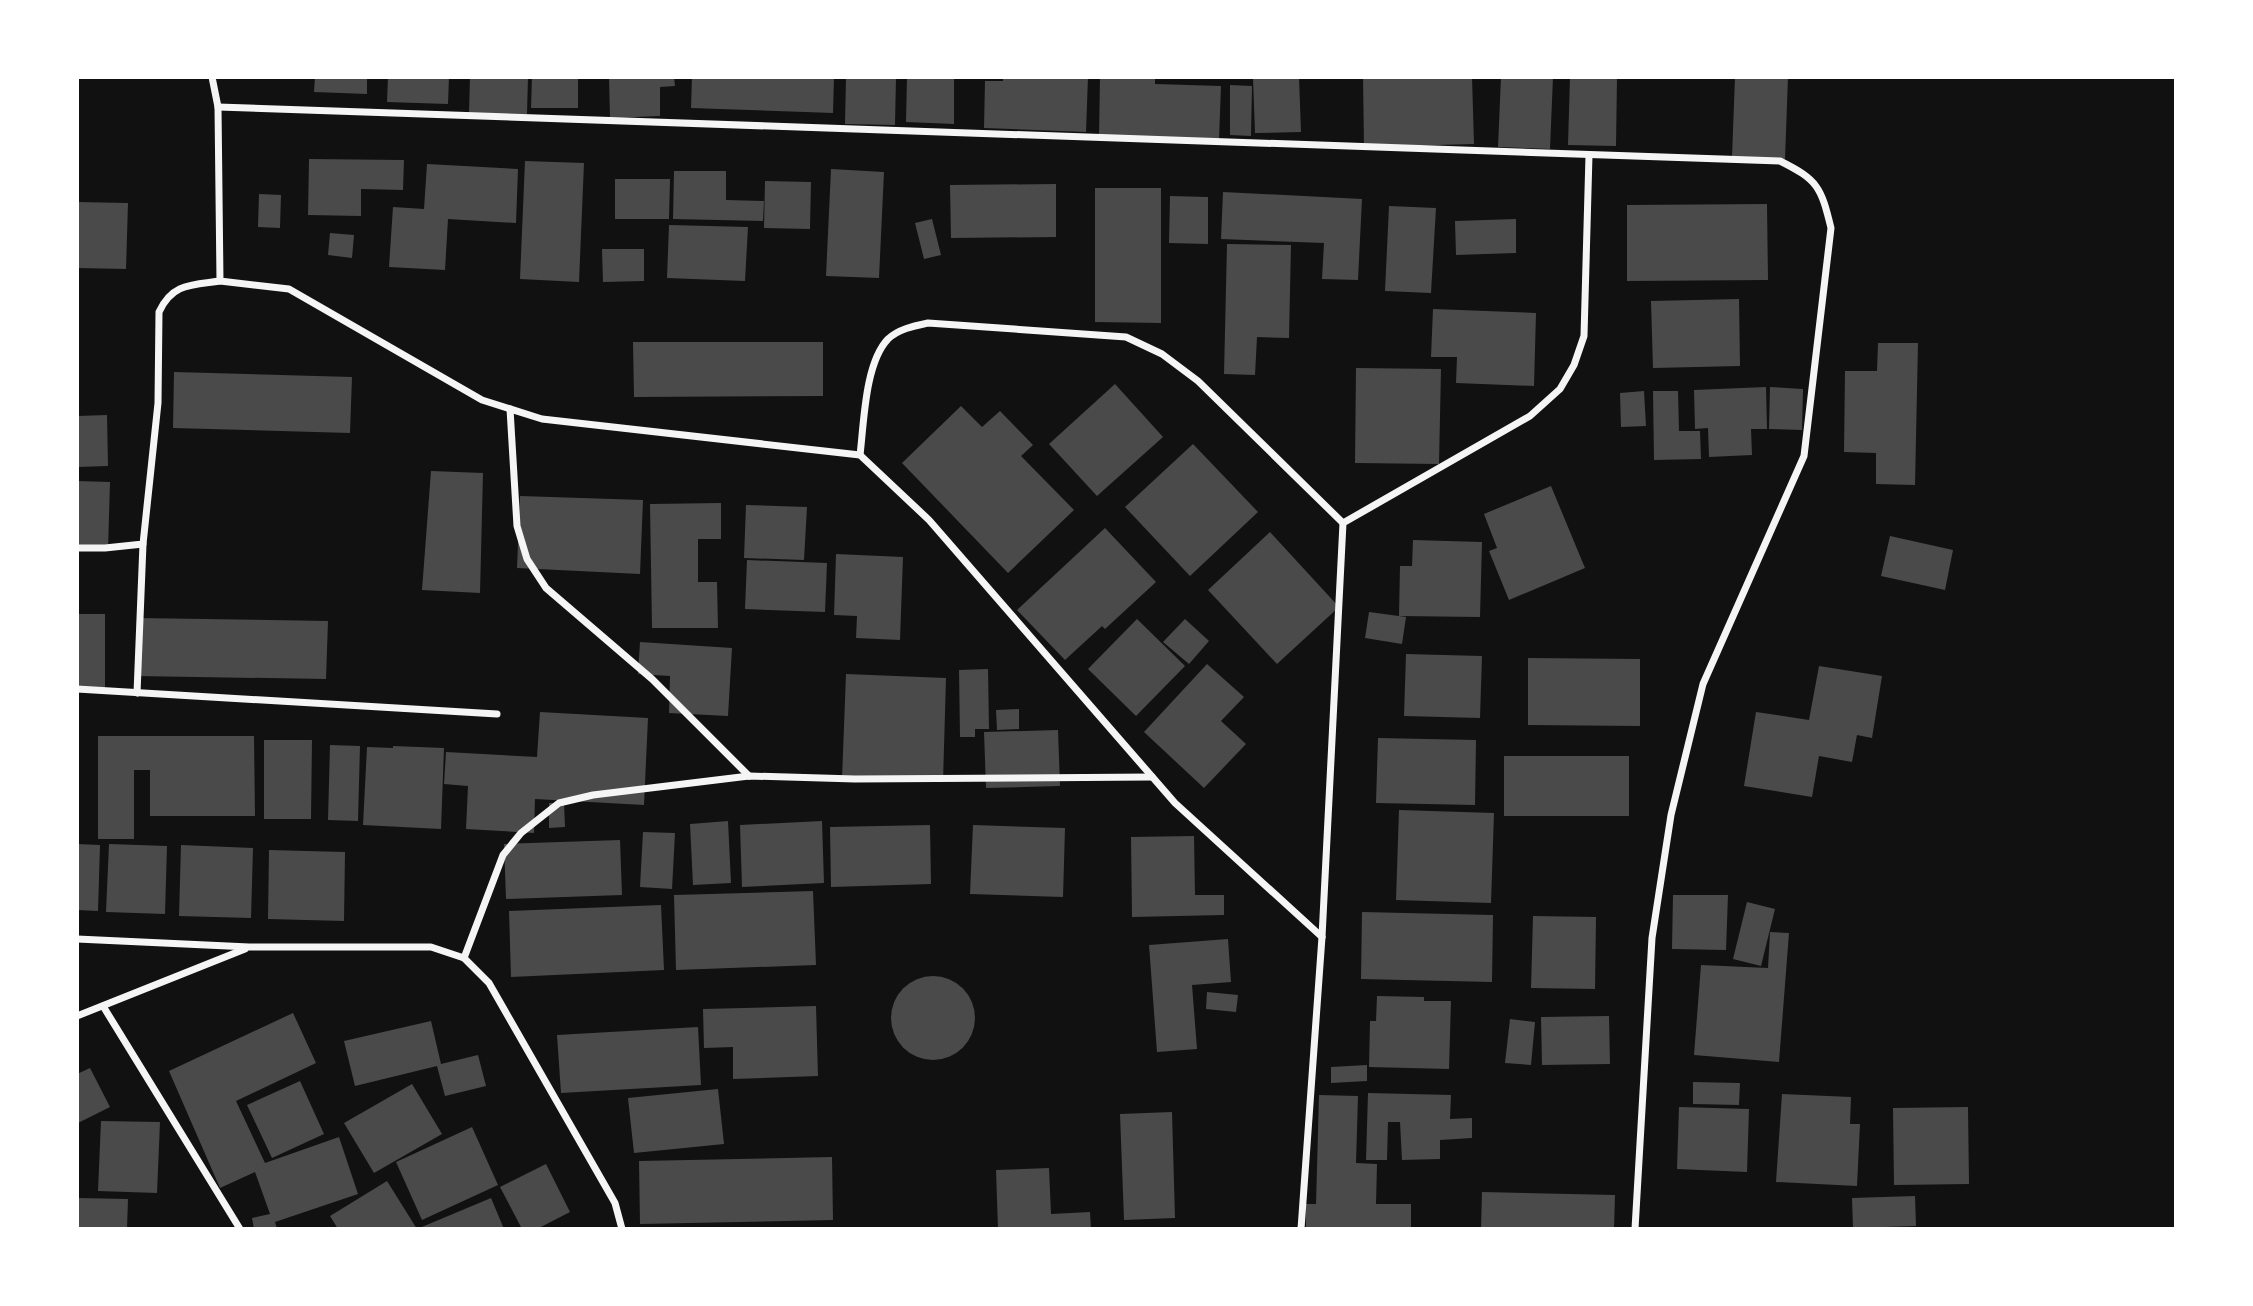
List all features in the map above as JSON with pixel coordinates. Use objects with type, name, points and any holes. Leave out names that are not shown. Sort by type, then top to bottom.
[{"type":"street","points":[[212,77],[218,107],[220,281]]},
{"type":"street","points":[[218,107],[1780,161],[1807,175],[1824,196],[1831,228],[1804,456],[1703,684],[1671,815],[1652,938],[1635,1229]]},
{"type":"street","points":[[1343,523],[1530,416],[1560,388],[1574,365],[1584,336],[1589,155]]},
{"type":"street","points":[[137,693],[143,544],[158,402],[159,312],[165,300],[179,287],[220,281],[289,289],[482,400],[542,419],[860,454],[929,520],[1175,803],[1322,937]]},
{"type":"street","points":[[860,454],[870,371],[887,340],[906,328],[928,323],[1126,337],[1162,354],[1198,381],[1343,523],[1322,937],[1301,1229]]},
{"type":"street","points":[[510,409],[517,526],[527,559],[546,588],[652,679],[749,775]]},
{"type":"street","points":[[77,548],[143,544]]},
{"type":"street","points":[[77,690],[497,714]]},
{"type":"street","points":[[464,958],[503,855],[521,833],[559,803],[593,795],[749,775],[855,779],[1152,777]]},
{"type":"street","points":[[77,939],[249,947],[431,947],[464,958],[489,983],[615,1203],[622,1229]]},
{"type":"street","points":[[77,1016],[249,947]]},
{"type":"street","points":[[103,1006],[240,1229]]},
{"type":"building","points":[[315,77],[367,77],[367,94],[314,92]]},
{"type":"building","points":[[388,77],[449,77],[448,104],[387,102]]},
{"type":"building","points":[[470,77],[528,77],[527,114],[469,113]]},
{"type":"building","points":[[532,77],[578,77],[578,108],[531,108]]},
{"type":"building","points":[[609,77],[674,77],[675,86],[660,87],[660,116],[610,118]]},
{"type":"building","points":[[692,77],[834,77],[833,113],[691,108]]},
{"type":"building","points":[[846,77],[896,77],[895,125],[845,124]]},
{"type":"building","points":[[907,77],[954,77],[954,124],[906,122]]},
{"type":"building","points":[[1003,77],[1088,77],[1086,132],[984,128],[985,81],[1003,81]]},
{"type":"building","points":[[1100,77],[1155,77],[1155,84],[1221,86],[1219,140],[1099,136]]},
{"type":"building","points":[[1299,77],[1301,132],[1255,133],[1253,78]]},
{"type":"building","points":[[1363,77],[1472,77],[1474,144],[1364,147]]},
{"type":"building","points":[[1501,77],[1553,77],[1550,149],[1498,147]]},
{"type":"building","points":[[1570,77],[1617,77],[1616,146],[1568,145]]},
{"type":"building","points":[[1735,77],[1788,77],[1785,159],[1732,157]]},
{"type":"building","points":[[1230,85],[1252,86],[1251,136],[1230,135]]},
{"type":"building","points":[[309,159],[404,160],[403,190],[361,189],[361,216],[308,215]]},
{"type":"building","points":[[525,161],[584,163],[579,282],[520,279]]},
{"type":"building","points":[[427,164],[518,169],[516,223],[448,219],[445,270],[389,267],[393,207],[424,209]]},
{"type":"building","points":[[831,169],[884,172],[879,278],[826,276]]},
{"type":"building","points":[[674,171],[726,171],[726,200],[764,201],[763,221],[673,219]]},
{"type":"building","points":[[615,179],[670,179],[669,219],[615,219]]},
{"type":"building","points":[[765,181],[811,182],[810,229],[764,228]]},
{"type":"building","points":[[1056,184],[1056,237],[951,238],[950,185]]},
{"type":"building","points":[[1095,188],[1161,188],[1161,323],[1095,322]]},
{"type":"building","points":[[1223,192],[1362,199],[1358,280],[1322,279],[1324,243],[1221,239]]},
{"type":"building","points":[[259,194],[281,195],[280,228],[258,227]]},
{"type":"building","points":[[1170,196],[1208,197],[1208,244],[1169,243]]},
{"type":"building","points":[[77,202],[128,203],[126,269],[77,268]]},
{"type":"building","points":[[1767,204],[1768,280],[1627,281],[1627,205]]},
{"type":"building","points":[[1389,206],[1436,208],[1431,293],[1385,291]]},
{"type":"building","points":[[932,219],[941,255],[924,259],[915,223]]},
{"type":"building","points":[[1516,219],[1516,253],[1456,255],[1455,221]]},
{"type":"building","points":[[669,225],[748,227],[745,281],[667,278]]},
{"type":"building","points":[[330,233],[354,235],[352,258],[328,255]]},
{"type":"building","points":[[1227,244],[1291,245],[1289,338],[1257,337],[1255,375],[1224,374]]},
{"type":"building","points":[[602,249],[644,249],[644,281],[603,282]]},
{"type":"building","points":[[1739,299],[1740,366],[1653,368],[1651,301]]},
{"type":"building","points":[[1433,309],[1536,313],[1534,386],[1456,383],[1457,357],[1431,357]]},
{"type":"building","points":[[633,342],[823,342],[823,396],[634,397]]},
{"type":"building","points":[[1878,343],[1918,343],[1915,485],[1876,484],[1876,453],[1844,452],[1845,371],[1877,371]]},
{"type":"building","points":[[1356,368],[1441,369],[1439,464],[1355,463]]},
{"type":"building","points":[[174,372],[352,377],[350,433],[173,428]]},
{"type":"building","points":[[1115,384],[1163,437],[1097,496],[1049,444]]},
{"type":"building","points":[[1766,387],[1767,429],[1751,429],[1752,455],[1709,457],[1708,428],[1695,429],[1694,390]]},
{"type":"building","points":[[1770,387],[1803,389],[1802,430],[1769,429]]},
{"type":"building","points":[[1644,391],[1646,426],[1621,427],[1620,393]]},
{"type":"building","points":[[1653,391],[1678,391],[1679,431],[1700,431],[1701,459],[1654,460]]},
{"type":"building","points":[[961,406],[982,427],[1000,411],[1033,445],[1021,456],[1074,510],[1008,573],[902,463]]},
{"type":"building","points":[[107,415],[108,466],[77,467],[77,416]]},
{"type":"building","points":[[1193,444],[1258,512],[1190,576],[1125,507]]},
{"type":"building","points":[[431,471],[483,473],[480,593],[422,590]]},
{"type":"building","points":[[77,481],[110,482],[108,550],[77,550]]},
{"type":"building","points":[[1551,486],[1585,568],[1509,600],[1489,551],[1497,548],[1484,514]]},
{"type":"building","points":[[520,496],[643,500],[640,574],[517,568]]},
{"type":"building","points":[[721,503],[721,539],[698,539],[698,582],[717,582],[718,628],[652,628],[650,504]]},
{"type":"building","points":[[746,505],[807,507],[804,560],[744,558]]},
{"type":"building","points":[[1105,528],[1156,582],[1105,629],[1102,626],[1065,660],[1017,610]]},
{"type":"building","points":[[1270,532],[1339,607],[1277,664],[1208,590]]},
{"type":"building","points":[[1890,536],[1953,550],[1945,590],[1881,576]]},
{"type":"building","points":[[1413,540],[1482,542],[1480,617],[1399,616],[1400,566],[1412,566]]},
{"type":"building","points":[[836,554],[903,557],[900,640],[856,638],[857,616],[834,615]]},
{"type":"building","points":[[747,560],[827,563],[825,612],[745,609]]},
{"type":"building","points":[[1369,612],[1406,617],[1402,644],[1365,638]]},
{"type":"building","points":[[77,614],[105,614],[105,690],[77,690]]},
{"type":"building","points":[[137,618],[328,621],[326,679],[136,676]]},
{"type":"building","points":[[1137,619],[1185,666],[1136,716],[1088,669]]},
{"type":"building","points":[[1185,619],[1209,641],[1189,664],[1163,642]]},
{"type":"building","points":[[640,642],[732,648],[728,716],[669,713],[670,676],[638,674]]},
{"type":"building","points":[[1406,654],[1482,656],[1480,718],[1404,716]]},
{"type":"building","points":[[1528,658],[1640,659],[1640,726],[1528,725]]},
{"type":"building","points":[[1207,664],[1244,697],[1221,721],[1246,744],[1204,788],[1144,732]]},
{"type":"building","points":[[1819,666],[1882,676],[1872,738],[1857,735],[1852,762],[1819,756],[1812,797],[1744,786],[1756,712],[1809,720]]},
{"type":"building","points":[[988,669],[989,729],[975,729],[975,737],[960,737],[959,670]]},
{"type":"building","points":[[846,674],[946,678],[943,782],[842,779]]},
{"type":"building","points":[[1019,709],[1019,729],[997,730],[996,710]]},
{"type":"building","points":[[540,712],[648,718],[644,805],[535,799],[534,833],[466,829],[468,786],[444,784],[446,752],[537,757]]},
{"type":"building","points":[[1058,730],[1060,786],[986,788],[984,732]]},
{"type":"building","points":[[98,736],[254,736],[255,816],[150,816],[150,770],[134,770],[134,839],[98,839]]},
{"type":"building","points":[[1378,738],[1476,740],[1475,805],[1376,803]]},
{"type":"building","points":[[264,740],[312,740],[311,819],[264,819]]},
{"type":"building","points":[[330,745],[360,746],[358,821],[328,820]]},
{"type":"building","points":[[367,747],[444,748],[441,829],[363,825]]},
{"type":"building","points":[[1504,756],[1629,756],[1629,816],[1504,816]]},
{"type":"building","points":[[549,803],[564,803],[565,827],[549,828]]},
{"type":"building","points":[[1399,810],[1494,813],[1491,903],[1396,900]]},
{"type":"building","points":[[728,821],[731,883],[693,885],[690,824]]},
{"type":"building","points":[[822,821],[824,883],[742,887],[740,825]]},
{"type":"building","points":[[930,825],[931,884],[831,887],[830,827]]},
{"type":"building","points":[[973,825],[1065,828],[1063,897],[970,894]]},
{"type":"building","points":[[643,832],[675,833],[672,889],[640,887]]},
{"type":"building","points":[[1194,836],[1195,895],[1224,895],[1224,915],[1132,917],[1131,837]]},
{"type":"building","points":[[620,840],[622,895],[506,899],[504,844]]},
{"type":"building","points":[[77,844],[100,845],[98,911],[77,910]]},
{"type":"building","points":[[109,844],[167,846],[165,914],[106,912]]},
{"type":"building","points":[[181,845],[253,848],[251,918],[179,916]]},
{"type":"building","points":[[269,850],[345,852],[344,921],[268,919]]},
{"type":"building","points":[[813,891],[816,965],[676,970],[674,895]]},
{"type":"building","points":[[1673,895],[1728,895],[1726,950],[1672,949]]},
{"type":"building","points":[[1747,902],[1775,909],[1761,966],[1733,959]]},
{"type":"building","points":[[661,905],[664,970],[511,977],[509,911]]},
{"type":"building","points":[[1362,912],[1493,915],[1492,982],[1361,979]]},
{"type":"building","points":[[1533,916],[1596,917],[1595,989],[1531,988]]},
{"type":"building","points":[[1770,932],[1789,933],[1779,1062],[1694,1055],[1701,965],[1768,968]]},
{"type":"building","points":[[1228,939],[1231,982],[1192,985],[1197,1049],[1157,1052],[1149,945]]},
{"type":"building","points":[[925,976],[941,976],[957,983],[968,994],[975,1010],[972,1034],[963,1048],[941,1060],[925,1060],[909,1053],[898,1042],[891,1026],[891,1010],[898,994],[909,983]]},
{"type":"building","points":[[1207,992],[1238,995],[1236,1012],[1206,1009]]},
{"type":"building","points":[[1377,996],[1424,997],[1424,1001],[1451,1001],[1449,1069],[1369,1067],[1370,1021],[1376,1021]]},
{"type":"building","points":[[816,1006],[818,1076],[733,1079],[733,1047],[704,1048],[703,1009]]},
{"type":"building","points":[[293,1013],[316,1063],[236,1101],[265,1163],[339,1137],[358,1194],[275,1222],[277,1229],[254,1229],[252,1218],[270,1214],[255,1172],[220,1188],[169,1071]]},
{"type":"building","points":[[1609,1016],[1610,1064],[1542,1065],[1541,1017]]},
{"type":"building","points":[[1510,1019],[1535,1022],[1531,1065],[1505,1063]]},
{"type":"building","points":[[431,1021],[441,1064],[478,1055],[486,1086],[445,1096],[437,1066],[355,1086],[344,1041]]},
{"type":"building","points":[[698,1027],[701,1085],[561,1093],[557,1035]]},
{"type":"building","points":[[1367,1065],[1367,1081],[1331,1083],[1331,1067]]},
{"type":"building","points":[[90,1068],[110,1107],[78,1123],[77,1074]]},
{"type":"building","points":[[300,1081],[324,1134],[272,1158],[247,1105]]},
{"type":"building","points":[[1693,1082],[1740,1083],[1739,1105],[1693,1104]]},
{"type":"building","points":[[412,1084],[442,1134],[374,1173],[344,1123]]},
{"type":"building","points":[[718,1089],[724,1144],[634,1153],[628,1098]]},
{"type":"building","points":[[1368,1093],[1451,1095],[1450,1119],[1472,1118],[1472,1138],[1440,1140],[1440,1159],[1402,1160],[1400,1122],[1388,1122],[1387,1160],[1366,1160]]},
{"type":"building","points":[[1782,1094],[1851,1097],[1850,1124],[1860,1124],[1857,1186],[1776,1182]]},
{"type":"building","points":[[1319,1095],[1358,1096],[1356,1163],[1377,1164],[1376,1204],[1411,1204],[1411,1229],[1306,1229],[1306,1204],[1316,1204]]},
{"type":"building","points":[[1679,1107],[1749,1109],[1747,1172],[1677,1169]]},
{"type":"building","points":[[1968,1107],[1969,1184],[1894,1185],[1893,1108]]},
{"type":"building","points":[[1172,1112],[1175,1218],[1124,1220],[1120,1114]]},
{"type":"building","points":[[101,1121],[160,1122],[157,1193],[98,1191]]},
{"type":"building","points":[[472,1127],[498,1185],[422,1220],[396,1162]]},
{"type":"building","points":[[832,1157],[833,1220],[640,1224],[639,1161]]},
{"type":"building","points":[[546,1164],[570,1212],[537,1229],[522,1229],[500,1187]]},
{"type":"building","points":[[1049,1168],[1051,1214],[1090,1212],[1091,1229],[998,1229],[996,1170]]},
{"type":"building","points":[[387,1181],[417,1229],[338,1229],[330,1216]]},
{"type":"building","points":[[1482,1192],[1615,1195],[1614,1229],[1481,1229]]},
{"type":"building","points":[[1915,1196],[1916,1226],[1853,1228],[1852,1198]]},
{"type":"building","points":[[77,1198],[128,1199],[127,1229],[77,1229]]},
{"type":"building","points":[[491,1198],[504,1229],[417,1229]]}]
